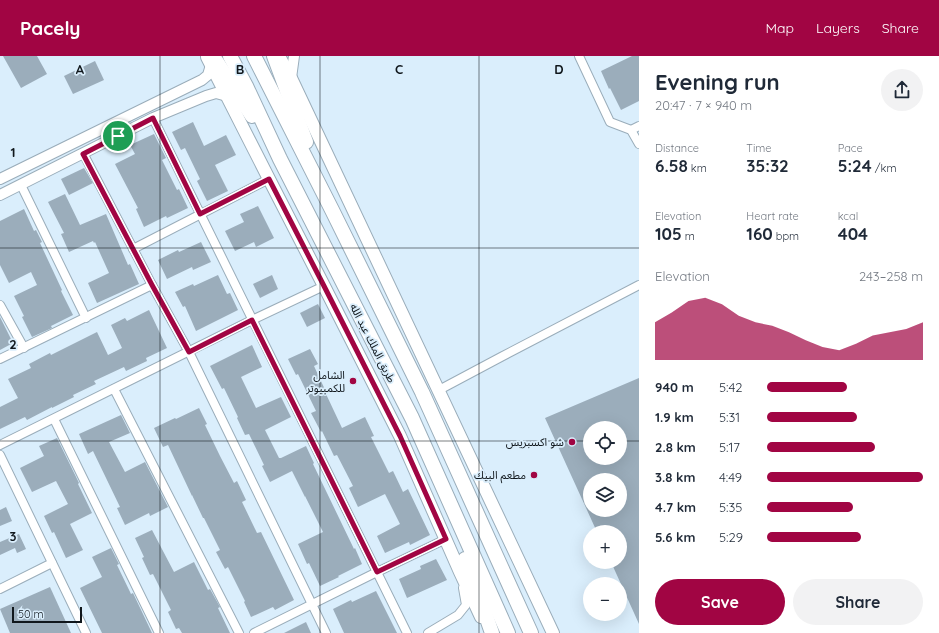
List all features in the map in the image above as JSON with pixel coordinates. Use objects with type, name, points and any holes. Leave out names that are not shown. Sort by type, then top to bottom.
[{"type":"highway","name":"طريق الملك عبد الله","points":[[230,56],[246,86],[280,159],[412,418],[508,633]]},
{"type":"highway","name":"طريق الملك عبد الله","points":[[254,56],[422,392],[531,633]]},
{"type":"highway","points":[[274,56],[332,210]]},
{"type":"highway","points":[[210,59],[280,159]]},
{"type":"highway","points":[[412,418],[492,633]]},
{"type":"main road","points":[[279,56],[291,78],[554,633]]},
{"type":"main road","points":[[210,59],[226,96],[400,436],[488,633]]},
{"type":"street","points":[[291,78],[294,56]]},
{"type":"street","points":[[579,56],[610,122],[635,128],[639,144]]},
{"type":"street","points":[[0,179],[202,80],[208,75],[210,59]]},
{"type":"street","points":[[0,195],[153,118],[206,96],[216,93],[226,96]]},
{"type":"street","points":[[153,118],[407,633]]},
{"type":"street","points":[[83,154],[189,352],[326,633]]},
{"type":"street","points":[[133,249],[269,179]]},
{"type":"street","points":[[21,185],[86,318]]},
{"type":"street","points":[[0,359],[152,285]]},
{"type":"street","points":[[439,390],[501,356],[639,285]]},
{"type":"street","points":[[0,445],[324,286]]},
{"type":"street","points":[[0,305],[24,348]]},
{"type":"street","points":[[114,389],[239,633]]},
{"type":"street","points":[[54,419],[159,633]]},
{"type":"street","points":[[0,456],[86,633]]},
{"type":"street","points":[[254,633],[446,539]]},
{"type":"street","points":[[0,590],[52,563]]},
{"type":"street","points":[[428,633],[458,615],[466,605],[460,572]]},
{"type":"building","points":[[3,56],[37,56],[47,74],[21,88]]},
{"type":"building","points":[[632,56],[639,56],[639,101],[621,110],[601,71]]},
{"type":"building","points":[[95,61],[104,80],[73,94],[64,76]]},
{"type":"building","points":[[193,122],[204,146],[226,135],[236,155],[215,165],[228,191],[207,201],[197,181],[200,179],[185,148],[181,150],[172,132]]},
{"type":"building","points":[[154,134],[166,158],[162,160],[188,208],[167,218],[166,216],[144,227],[136,209],[138,208],[115,164],[135,154],[130,145]]},
{"type":"building","points":[[84,168],[93,183],[69,195],[61,179]]},
{"type":"building","points":[[65,194],[80,225],[106,214],[128,265],[130,264],[139,284],[97,303],[88,283],[109,273],[95,242],[94,243],[93,241],[69,252],[61,234],[64,233],[48,202]]},
{"type":"building","points":[[258,206],[274,238],[256,247],[254,242],[235,251],[225,231],[244,222],[240,214]]},
{"type":"building","points":[[24,209],[34,231],[36,230],[42,242],[40,243],[73,315],[51,326],[52,328],[32,337],[14,296],[37,285],[31,272],[9,283],[0,265],[0,221]]},
{"type":"building","points":[[201,242],[211,262],[193,270],[192,267],[167,279],[158,260],[178,250],[179,252]]},
{"type":"building","points":[[218,275],[227,294],[230,293],[238,310],[196,331],[185,306],[183,307],[175,292],[193,284],[194,286]]},
{"type":"building","points":[[272,275],[278,289],[260,298],[253,284]]},
{"type":"building","points":[[318,304],[325,318],[307,327],[300,313]]},
{"type":"building","points":[[149,310],[167,348],[146,358],[147,361],[126,371],[124,367],[94,381],[96,384],[73,395],[74,397],[52,408],[27,420],[25,417],[0,429],[0,407],[18,398],[8,379],[31,368],[29,364],[50,353],[51,355],[97,332],[108,355],[122,348],[111,325],[125,318],[127,321]]},
{"type":"building","points":[[0,317],[13,343],[0,350]]},
{"type":"building","points":[[252,345],[262,367],[241,377],[256,408],[281,397],[291,417],[265,430],[279,458],[306,446],[314,463],[313,464],[362,564],[320,586],[309,563],[307,564],[298,544],[323,532],[305,496],[292,471],[270,482],[262,466],[264,465],[249,434],[245,435],[224,388],[222,389],[210,366]]},
{"type":"building","points":[[310,349],[318,364],[314,366],[342,428],[365,417],[374,436],[371,437],[389,473],[393,471],[403,492],[408,489],[430,535],[410,545],[409,542],[385,553],[377,536],[400,524],[385,494],[358,507],[349,488],[353,486],[337,455],[334,456],[322,431],[321,432],[311,413],[316,411],[298,374],[296,375],[288,359]]},
{"type":"building","points":[[639,378],[639,624],[627,597],[627,577],[618,577],[614,569],[627,569],[627,525],[594,525],[590,517],[627,517],[627,473],[583,473],[583,501],[545,418]]},
{"type":"building","points":[[199,408],[207,424],[205,425],[220,456],[234,483],[237,481],[246,500],[242,502],[257,533],[261,532],[294,600],[275,610],[273,607],[251,617],[244,602],[245,601],[228,567],[225,569],[216,552],[220,550],[168,445],[163,447],[154,428]]},
{"type":"building","points":[[121,415],[130,433],[109,442],[125,472],[145,462],[168,507],[150,516],[149,513],[125,525],[117,508],[120,507],[93,451],[88,454],[79,434]]},
{"type":"building","points":[[57,438],[92,513],[70,524],[83,550],[66,558],[54,532],[52,533],[44,516],[68,504],[56,481],[32,492],[20,468],[44,456],[39,446]]},
{"type":"building","points":[[6,507],[12,521],[0,526],[0,510]]},
{"type":"building","points":[[152,530],[174,572],[194,562],[208,590],[210,589],[220,607],[218,608],[230,633],[182,633],[179,628],[176,629],[168,612],[171,610],[153,574],[150,575],[142,558],[144,557],[135,538]]},
{"type":"building","points":[[19,534],[26,549],[17,553],[15,548],[0,555],[0,542]]},
{"type":"building","points":[[111,548],[119,564],[117,565],[131,594],[133,593],[152,633],[102,633],[80,588],[102,577],[92,557]]},
{"type":"building","points":[[436,559],[447,580],[407,598],[399,579],[421,569],[420,566]]},
{"type":"building","points":[[50,587],[71,633],[10,633],[0,609]]},
{"type":"building","points":[[376,591],[397,633],[344,633],[333,609],[351,600],[352,602]]},
{"type":"building","points":[[306,622],[311,633],[284,633]]},
{"type":"place","name":"الشامل للكمبيوتر","points":[[353,381]]},
{"type":"place","name":"شو اكسبريس","points":[[572,442]]},
{"type":"place","name":"مطعم البيك","points":[[534,475]]},
{"type":"route","points":[[153,118],[200,214],[269,179],[400,436],[446,539],[377,572],[252,320],[189,352],[83,154],[118,136],[153,118]]}]
